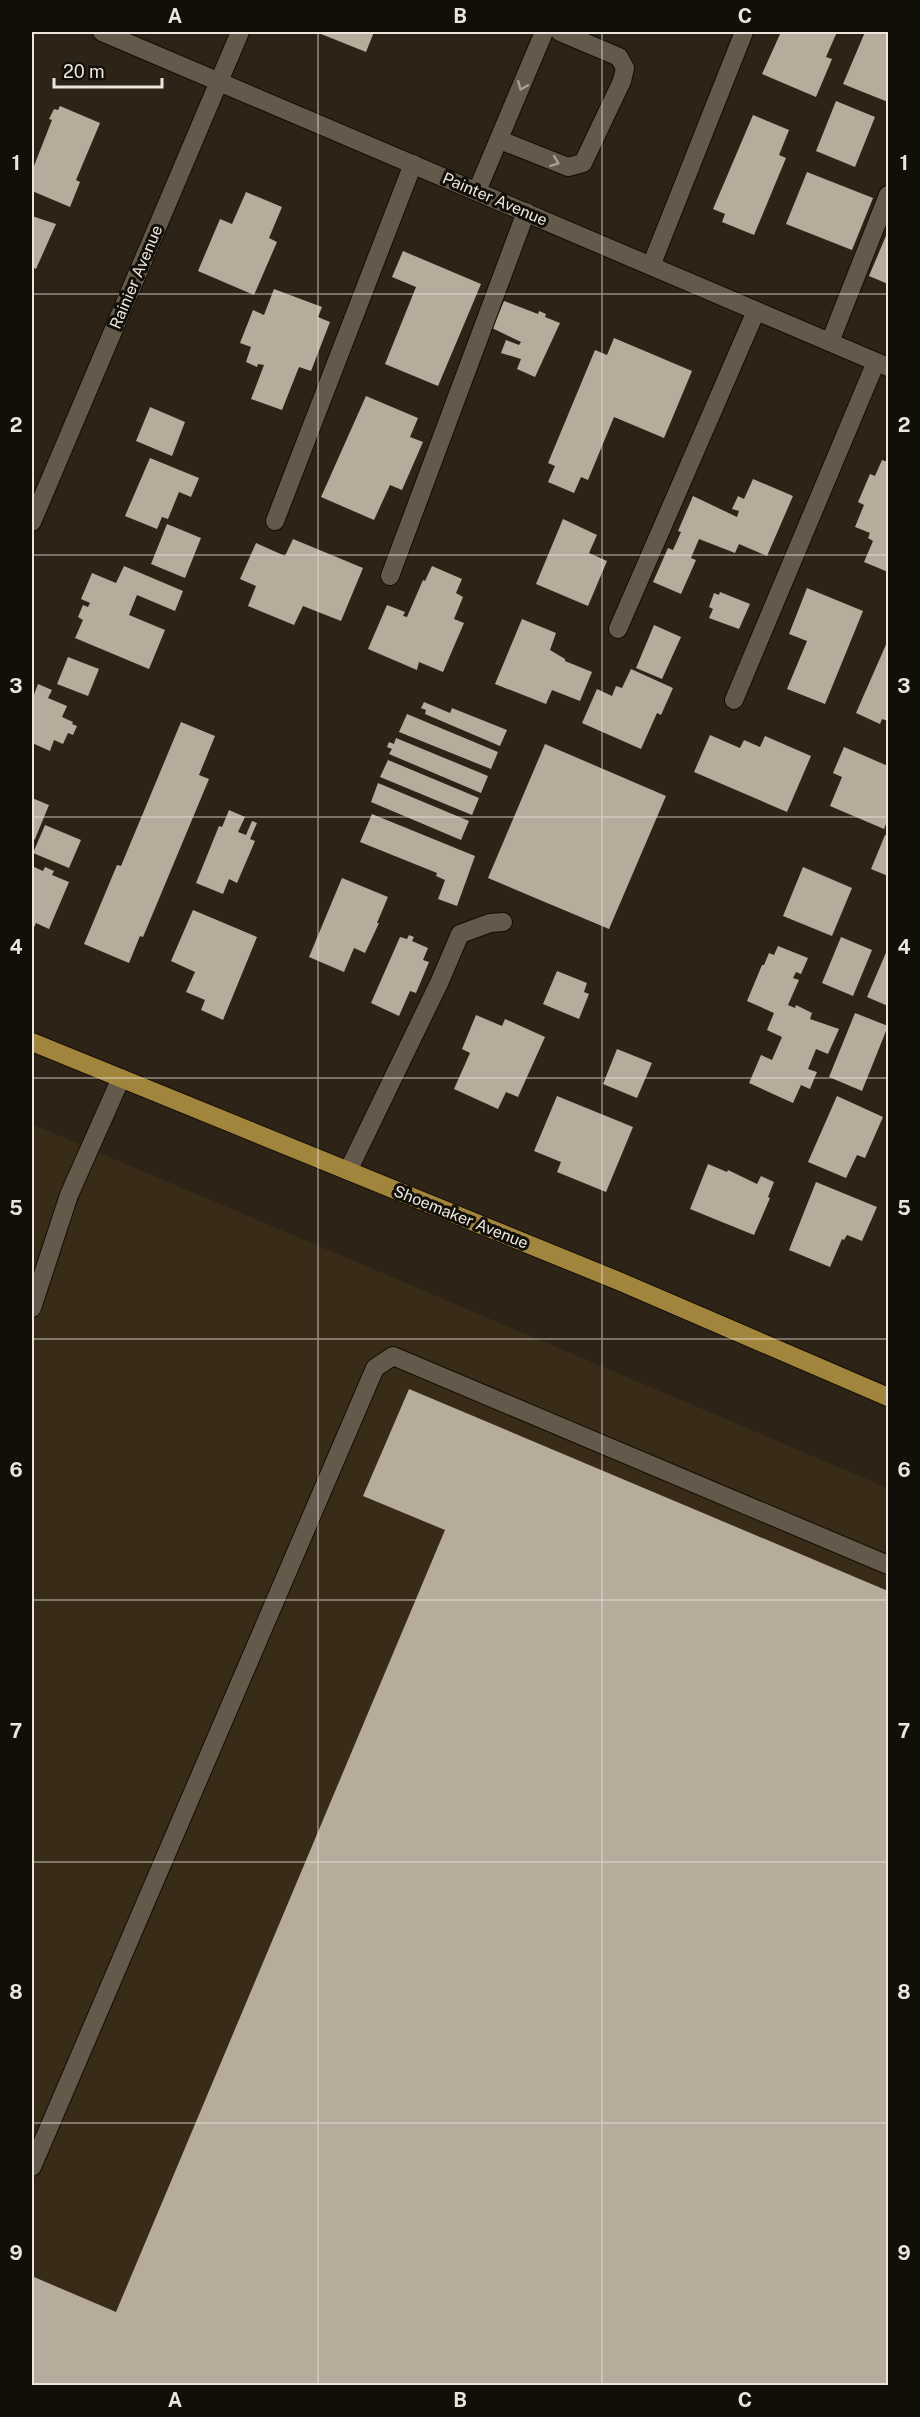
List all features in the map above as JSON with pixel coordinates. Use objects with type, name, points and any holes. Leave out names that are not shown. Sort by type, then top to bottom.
[{"type":"main road","name":"Shoemaker Avenue","points":[[32,1042],[621,1282],[888,1397]]},
{"type":"street","name":"Painter Avenue","points":[[102,32],[882,365]]},
{"type":"street","name":"Rainier Avenue","points":[[32,522],[240,32]]},
{"type":"street","points":[[477,191],[544,32]]},
{"type":"street","points":[[500,140],[568,167],[583,164],[622,81],[625,68],[619,57],[560,32]]},
{"type":"street","points":[[651,266],[744,32]]},
{"type":"street","points":[[275,521],[413,164]]},
{"type":"street","points":[[830,342],[888,195]]},
{"type":"street","points":[[390,576],[526,212]]},
{"type":"street","points":[[618,629],[756,311]]},
{"type":"street","points":[[734,700],[882,365]]},
{"type":"street","points":[[348,1171],[430,1002],[460,934],[490,923],[503,922]]},
{"type":"street","points":[[32,1308],[69,1195],[122,1078]]},
{"type":"street","points":[[32,2167],[375,1368],[393,1356],[888,1565]]},
{"type":"shaded area","points":[[32,1124],[888,1488],[888,2385],[32,2385]]},
{"type":"building","points":[[316,32],[374,32],[366,52]]},
{"type":"building","points":[[781,32],[837,32],[826,57],[832,59],[816,97],[762,74]]},
{"type":"building","points":[[865,32],[888,32],[888,102],[843,84]]},
{"type":"building","points":[[836,101],[875,117],[855,167],[816,151]]},
{"type":"building","points":[[60,106],[100,123],[76,180],[80,182],[70,207],[32,191],[32,171],[52,120],[49,119],[54,109],[58,110]]},
{"type":"building","points":[[753,115],[789,130],[779,155],[786,158],[754,235],[722,222],[725,214],[713,209]]},
{"type":"building","points":[[807,172],[873,198],[852,250],[786,224]]},
{"type":"building","points":[[246,192],[282,207],[269,238],[277,242],[254,295],[198,271],[220,219],[232,224]]},
{"type":"building","points":[[32,216],[56,224],[36,269],[32,267]]},
{"type":"building","points":[[888,231],[888,284],[869,276]]},
{"type":"building","points":[[403,251],[481,284],[438,386],[385,364],[416,287],[392,277]]},
{"type":"building","points":[[274,289],[322,307],[318,317],[330,322],[311,371],[299,367],[282,410],[251,399],[264,365],[258,364],[257,367],[246,362],[251,347],[240,343],[253,310],[264,315]]},
{"type":"building","points":[[504,301],[538,314],[539,311],[546,314],[545,317],[560,323],[535,377],[517,369],[521,359],[501,353],[506,340],[519,345],[521,342],[492,328]]},
{"type":"building","points":[[614,338],[692,371],[664,438],[614,417],[588,480],[581,477],[574,493],[548,482],[555,466],[548,463],[595,350],[607,355]]},
{"type":"building","points":[[366,396],[418,418],[410,437],[423,442],[402,490],[390,485],[374,520],[321,497]]},
{"type":"building","points":[[150,407],[185,422],[172,456],[136,441]]},
{"type":"building","points":[[150,458],[199,478],[191,497],[179,492],[168,519],[162,517],[157,529],[125,516]]},
{"type":"building","points":[[882,460],[888,462],[888,572],[864,562],[873,541],[868,538],[870,533],[855,527],[864,505],[858,502],[870,474],[875,476]]},
{"type":"building","points":[[753,479],[793,496],[767,556],[739,544],[735,553],[699,539],[691,558],[696,560],[681,594],[653,582],[668,548],[673,550],[681,532],[678,531],[693,496],[737,517],[739,511],[732,509],[738,496],[744,499]]},
{"type":"building","points":[[563,519],[597,535],[589,553],[607,561],[588,606],[536,584]]},
{"type":"building","points":[[167,524],[201,538],[185,578],[151,564]]},
{"type":"building","points":[[293,539],[363,568],[341,621],[303,606],[294,625],[248,606],[256,586],[240,579],[256,543],[285,556]]},
{"type":"building","points":[[124,566],[183,591],[175,611],[137,595],[129,615],[165,630],[149,669],[75,638],[83,620],[78,617],[83,605],[88,607],[90,603],[81,599],[92,573],[116,583]]},
{"type":"building","points":[[432,566],[462,579],[456,593],[463,597],[454,619],[464,623],[443,672],[419,662],[417,670],[368,649],[387,605],[405,612],[403,616],[407,617],[423,580],[425,581]]},
{"type":"building","points":[[807,588],[863,611],[825,704],[787,689],[807,641],[789,634]]},
{"type":"building","points":[[720,592],[750,604],[739,629],[709,618],[713,609],[709,607],[714,593],[719,595]]},
{"type":"building","points":[[522,619],[556,633],[550,650],[565,661],[592,672],[580,701],[552,690],[546,704],[495,684]]},
{"type":"building","points":[[654,625],[681,637],[662,679],[636,668]]},
{"type":"building","points":[[888,640],[888,721],[882,719],[880,724],[856,713]]},
{"type":"building","points":[[68,657],[99,669],[88,696],[57,684]]},
{"type":"building","points":[[631,669],[673,688],[661,715],[657,713],[641,749],[582,723],[597,689],[612,696],[616,686],[622,688]]},
{"type":"building","points":[[38,684],[52,690],[48,698],[67,706],[62,717],[77,726],[73,735],[68,733],[63,744],[54,740],[50,751],[32,743],[32,700]]},
{"type":"building","points":[[424,702],[450,713],[452,708],[507,730],[500,746],[425,714],[426,710],[421,708]]},
{"type":"building","points":[[407,714],[498,752],[491,769],[399,732]]},
{"type":"building","points":[[181,722],[215,736],[199,775],[209,779],[143,937],[140,936],[129,963],[84,944],[117,865],[121,866]]},
{"type":"building","points":[[710,735],[740,748],[744,740],[760,747],[765,736],[811,756],[787,812],[694,772]]},
{"type":"building","points":[[396,738],[488,776],[481,793],[389,754],[392,749],[387,747],[389,742],[394,744]]},
{"type":"building","points":[[545,744],[666,796],[609,929],[488,878]]},
{"type":"building","points":[[844,747],[888,766],[888,819],[884,829],[830,806],[842,777],[833,773]]},
{"type":"building","points":[[388,760],[479,798],[472,815],[380,777]]},
{"type":"building","points":[[378,783],[469,821],[461,840],[371,802]]},
{"type":"building","points":[[32,798],[49,805],[35,839],[32,841]]},
{"type":"building","points":[[229,810],[245,817],[238,832],[246,835],[252,821],[257,823],[250,839],[255,841],[237,883],[229,879],[223,894],[196,883],[219,826],[222,827]]},
{"type":"building","points":[[372,814],[475,856],[457,906],[438,899],[445,880],[436,876],[437,873],[360,842]]},
{"type":"building","points":[[45,825],[81,840],[69,868],[33,853]]},
{"type":"building","points":[[885,835],[888,836],[888,876],[871,869]]},
{"type":"building","points":[[32,866],[43,871],[45,867],[54,871],[52,875],[69,882],[49,929],[36,923],[32,932]]},
{"type":"building","points":[[803,867],[852,888],[832,936],[783,916]]},
{"type":"building","points":[[342,878],[388,897],[365,953],[354,948],[344,972],[309,957]]},
{"type":"building","points":[[193,910],[257,937],[223,1020],[201,1010],[205,1000],[186,992],[195,972],[171,961]]},
{"type":"building","points":[[409,935],[414,937],[412,941],[428,948],[423,960],[429,962],[416,993],[410,991],[399,1016],[371,1003],[400,937],[407,939]]},
{"type":"building","points":[[841,937],[872,950],[853,996],[822,983]]},
{"type":"building","points":[[778,946],[808,958],[801,974],[796,972],[793,978],[799,980],[788,1005],[795,1008],[796,1005],[812,1013],[810,1019],[839,1029],[828,1054],[816,1049],[808,1069],[817,1072],[810,1089],[801,1085],[793,1103],[749,1083],[761,1055],[772,1060],[782,1037],[767,1030],[774,1013],[747,1001],[762,965],[769,953],[774,955]]},
{"type":"building","points":[[888,948],[888,1006],[867,997]]},
{"type":"building","points":[[557,971],[587,983],[584,992],[589,994],[579,1019],[543,1004]]},
{"type":"building","points":[[855,1013],[888,1026],[862,1091],[829,1077]]},
{"type":"building","points":[[476,1015],[502,1026],[505,1019],[545,1037],[518,1097],[506,1092],[498,1109],[454,1089],[470,1053],[462,1049]]},
{"type":"building","points":[[617,1049],[652,1063],[637,1098],[603,1084]]},
{"type":"building","points":[[557,1096],[633,1127],[606,1192],[557,1172],[561,1162],[534,1151]]},
{"type":"building","points":[[837,1096],[883,1117],[865,1158],[857,1155],[846,1178],[808,1162]]},
{"type":"building","points":[[708,1164],[727,1172],[728,1170],[757,1184],[761,1176],[774,1182],[768,1197],[770,1198],[754,1235],[690,1209]]},
{"type":"building","points":[[816,1182],[877,1207],[862,1241],[847,1235],[844,1240],[842,1239],[830,1267],[789,1250]]},
{"type":"building","points":[[409,1389],[888,1591],[888,2386],[39,2386],[32,2383],[32,2284],[34,2277],[116,2312],[445,1530],[363,1496]]}]
